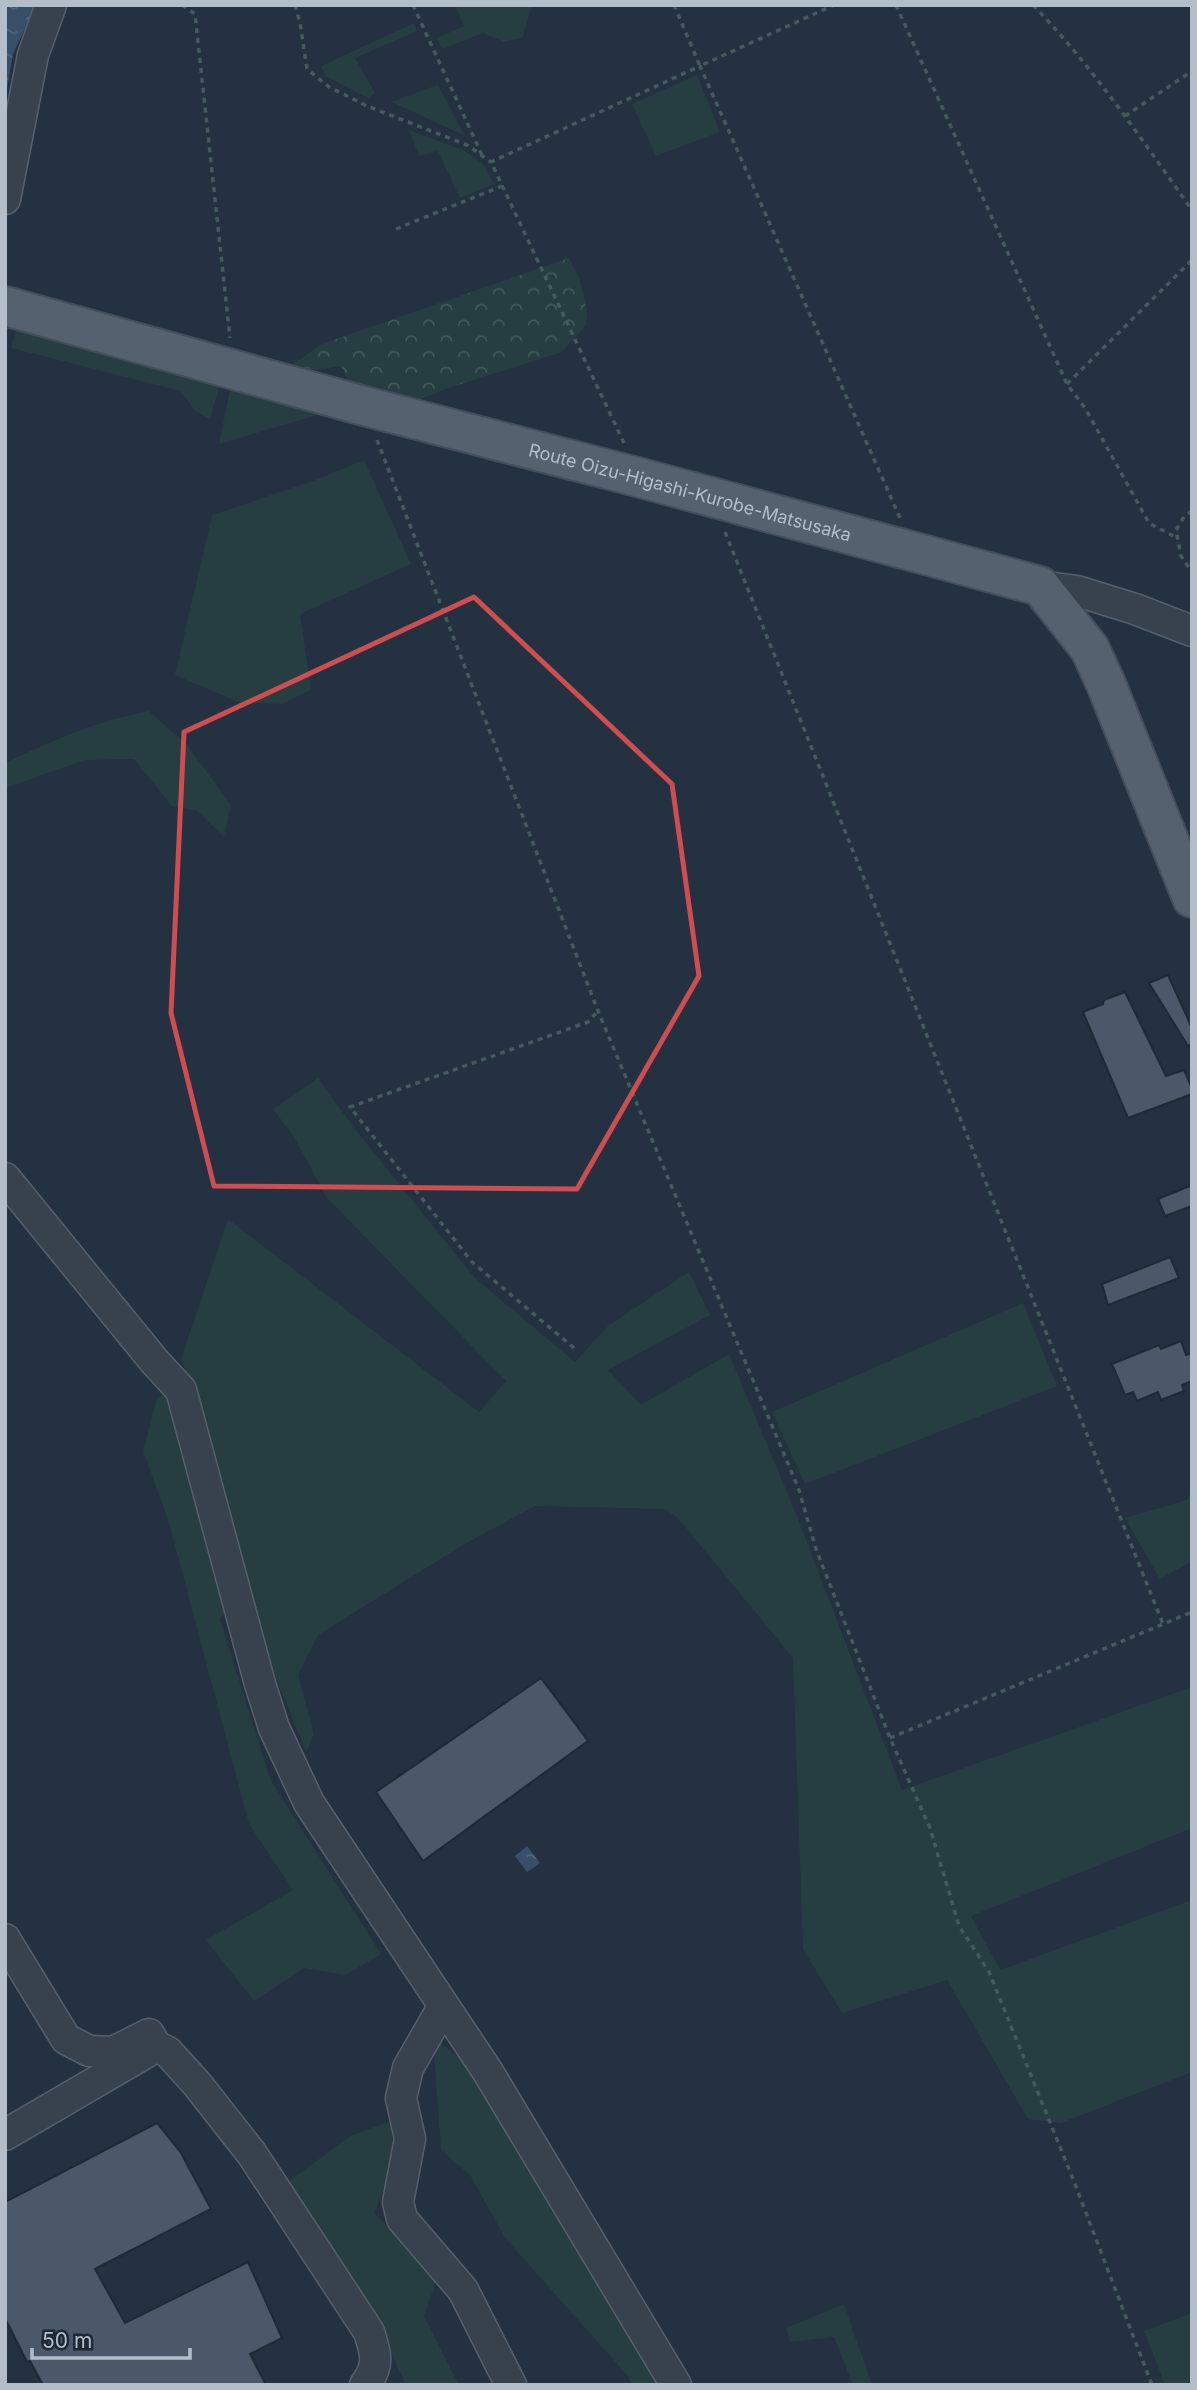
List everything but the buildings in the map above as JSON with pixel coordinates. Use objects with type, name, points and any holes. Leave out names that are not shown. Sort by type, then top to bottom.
[{"type":"main road","name":"Route Oizu-Higashi-Kurobe-Matsusaka","points":[[5,306],[364,406],[1040,586]]},
{"type":"main road","points":[[1040,586],[1090,649],[1192,898]]},
{"type":"street","points":[[5,199],[33,55],[51,5]]},
{"type":"street","points":[[1040,586],[1077,591],[1192,631]]},
{"type":"street","points":[[5,1178],[155,1362],[181,1390],[260,1684],[289,1763],[309,1803],[488,2072],[676,2385]]},
{"type":"street","points":[[5,1939],[66,2039],[89,2051],[113,2052],[149,2034],[156,2046],[168,2052],[190,2076],[252,2154],[369,2332],[377,2357],[372,2375],[365,2385]]},
{"type":"street","points":[[443,2007],[408,2068],[401,2098],[410,2139],[398,2202],[402,2219],[463,2290],[511,2385]]},
{"type":"street","points":[[5,2135],[156,2046]]},
{"type":"path","points":[[182,5],[195,14],[231,348],[226,368]]},
{"type":"path","points":[[295,5],[307,69],[322,81],[367,107],[467,145],[491,162],[633,461],[630,475]]},
{"type":"path","points":[[413,5],[483,157]]},
{"type":"path","points":[[674,5],[906,531],[907,550]]},
{"type":"path","points":[[491,162],[834,5]]},
{"type":"path","points":[[896,5],[1067,384],[1085,408],[1149,523],[1177,538]]},
{"type":"path","points":[[1033,5],[1055,28],[1125,116],[1192,211]]},
{"type":"path","points":[[1125,116],[1192,71]]},
{"type":"path","points":[[396,229],[502,186]]},
{"type":"path","points":[[1067,384],[1192,260]]},
{"type":"path","points":[[364,406],[598,1011],[799,1490],[816,1549],[890,1738],[930,1828],[959,1926],[989,1972],[1152,2385]]},
{"type":"path","points":[[712,497],[1163,1624]]},
{"type":"path","points":[[1192,511],[1175,530],[1181,556],[1192,572]]},
{"type":"path","points":[[574,1348],[472,1262],[350,1107],[588,1022],[598,1011]]},
{"type":"path","points":[[890,1738],[1192,1612]]},
{"type":"highlighted area","points":[[474,597],[672,784],[699,976],[577,1189],[214,1186],[171,1013],[184,732]]},
{"type":"green space","points":[[455,5],[532,5],[523,37],[504,42],[483,33],[442,49],[437,38],[464,26]]},
{"type":"green space","points":[[414,23],[417,31],[355,58],[375,93],[368,98],[325,76],[321,66]]},
{"type":"green space","points":[[697,75],[720,132],[656,156],[632,104]]},
{"type":"green space","points":[[438,85],[465,136],[392,102]]},
{"type":"green space","points":[[409,130],[465,151],[483,164],[494,184],[460,198],[438,151],[419,156]]},
{"type":"green space","points":[[569,258],[580,280],[587,311],[586,325],[562,352],[448,388],[416,401],[351,387],[341,366],[317,370],[292,365],[322,344]]},
{"type":"green space","points":[[17,328],[220,383],[210,419],[195,411],[181,391],[11,348]]},
{"type":"green space","points":[[231,385],[334,410],[219,444]]},
{"type":"green space","points":[[364,460],[411,564],[300,614],[311,690],[282,704],[238,702],[175,675],[212,515],[313,481]]},
{"type":"green space","points":[[149,711],[188,746],[231,805],[224,837],[197,811],[172,806],[134,759],[85,760],[5,788],[5,763],[76,732]]},
{"type":"green space","points":[[318,1078],[354,1128],[475,1278],[575,1362],[608,1326],[689,1272],[710,1315],[608,1370],[641,1405],[729,1354],[797,1516],[902,1790],[1192,1687],[1192,1828],[971,1916],[1000,1970],[1192,1900],[1192,2072],[1061,2123],[1028,2119],[947,1980],[842,2013],[803,1949],[793,1658],[678,1518],[665,1509],[535,1506],[463,1545],[318,1635],[298,1675],[314,1734],[306,1752],[255,1627],[202,1412],[181,1359],[228,1219],[479,1412],[506,1381],[327,1198],[294,1137],[273,1109]]},
{"type":"green space","points":[[1023,1303],[1057,1386],[805,1484],[772,1412]]},
{"type":"green space","points":[[172,1390],[232,1605],[220,1619],[270,1779],[381,1954],[346,1975],[304,1968],[254,2001],[206,1940],[293,1890],[249,1824],[168,1519],[143,1451],[157,1398]]},
{"type":"green space","points":[[1192,1489],[1192,1561],[1160,1579],[1125,1518],[1187,1500]]},
{"type":"green space","points":[[433,2038],[471,2066],[668,2385],[632,2385],[627,2375],[505,2238],[470,2175],[441,2150]]},
{"type":"green space","points":[[391,2121],[394,2166],[374,2213],[438,2276],[424,2316],[459,2385],[406,2385],[391,2353],[278,2189],[352,2135]]},
{"type":"green space","points":[[844,2304],[872,2385],[853,2385],[834,2337],[790,2342],[786,2328]]},
{"type":"green space","points":[[1192,2313],[1192,2385],[1165,2385],[1144,2331]]},
{"type":"water","points":[[5,5],[36,5],[13,54],[5,100]]},
{"type":"water","points":[[527,1846],[540,1863],[527,1872],[515,1856]]}]
